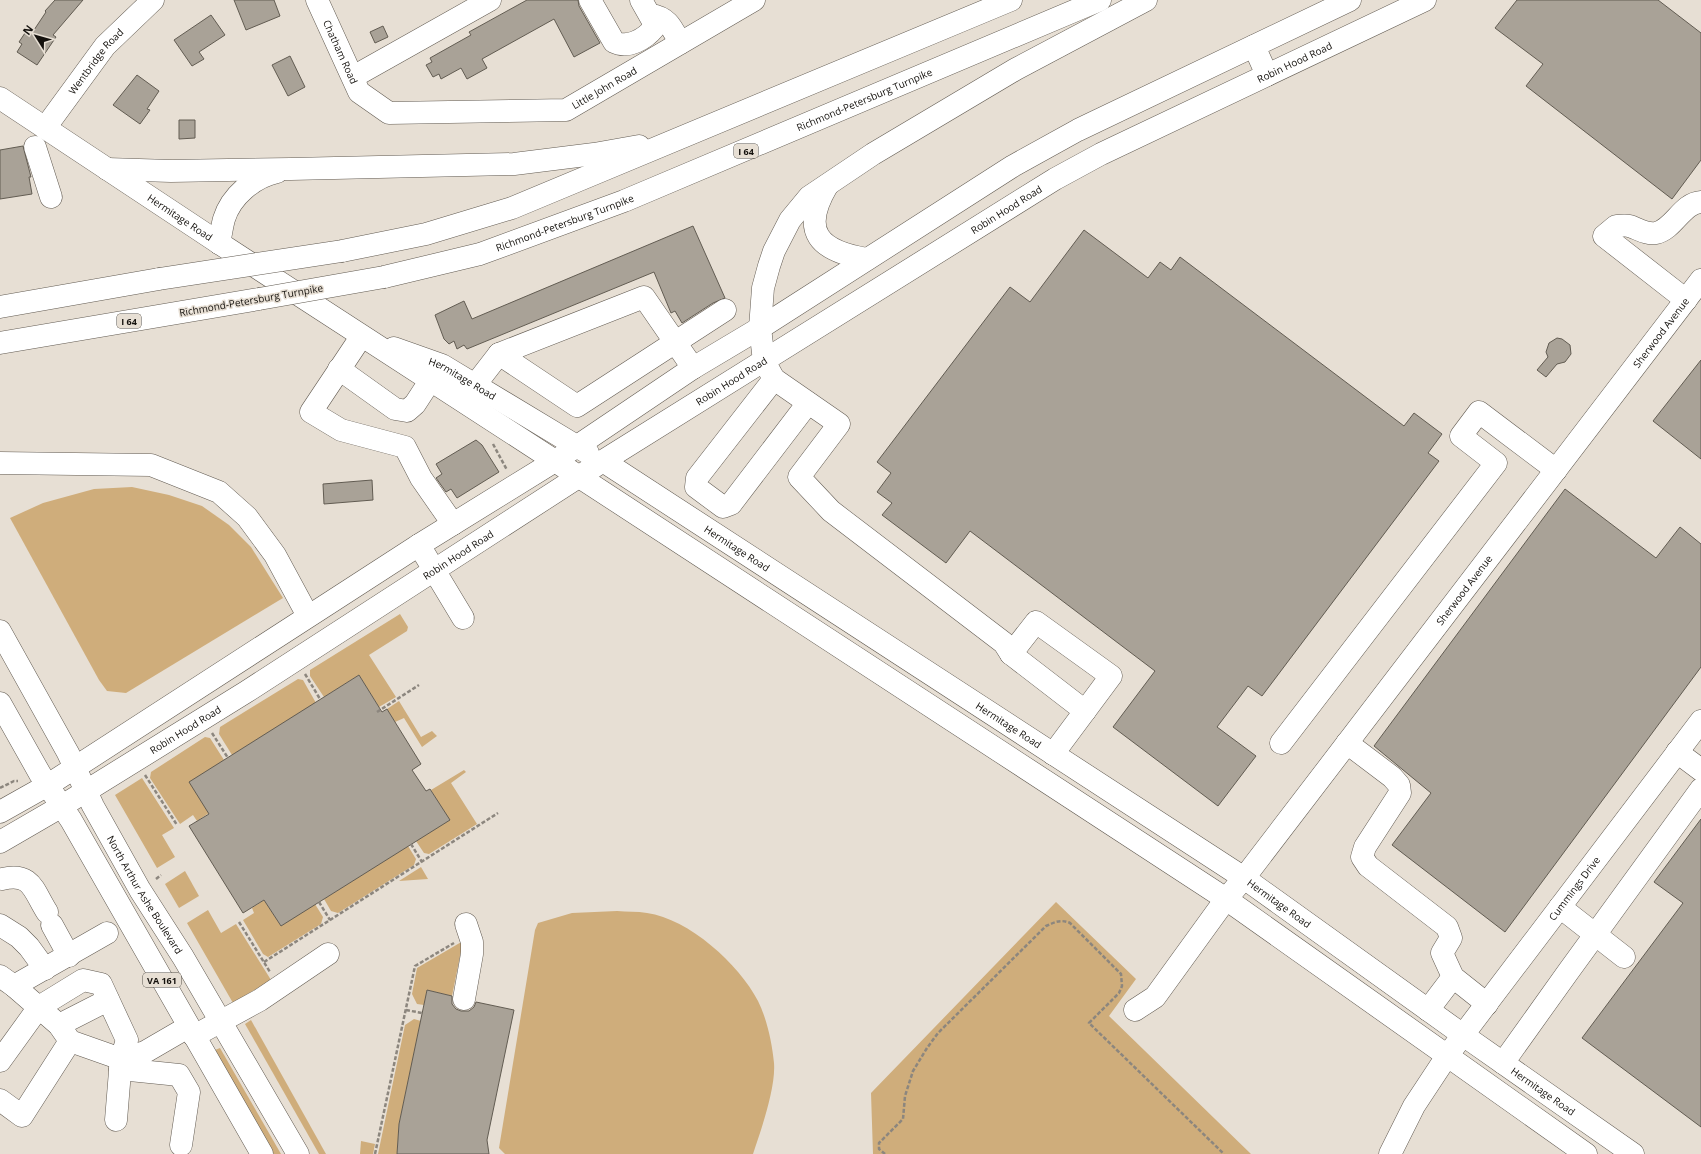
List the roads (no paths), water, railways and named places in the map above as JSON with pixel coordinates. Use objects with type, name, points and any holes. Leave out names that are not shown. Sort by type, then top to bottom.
[{"type":"main road","name":"Wentbridge Road","points":[[45,128],[105,46],[153,0]]},
{"type":"main road","name":"Chatham Road","points":[[317,0],[359,92],[389,113]]},
{"type":"main road","points":[[353,77],[490,0]]},
{"type":"main road","points":[[590,0],[614,42],[620,45],[628,46],[650,33],[654,28],[654,23],[646,7]]},
{"type":"main road","name":"Little John Road","points":[[389,113],[566,110],[754,0]]},
{"type":"main road","points":[[0,307],[159,279],[342,252],[426,234],[512,208],[1012,0]]},
{"type":"main road","name":"Richmond-Petersburg Turnpike","points":[[0,343],[384,277],[480,254],[624,201],[1100,0]]},
{"type":"main road","points":[[1085,711],[1011,654],[1004,644],[831,511],[799,477],[839,424],[808,403],[769,370],[760,328],[763,288],[774,250],[799,208],[809,197],[828,186],[873,154],[1016,69],[1146,0]]},
{"type":"main road","points":[[0,812],[75,768],[419,545],[577,447],[693,368],[760,328],[1019,162],[1078,130],[1350,0]]},
{"type":"main road","name":"Robin Hood Road","points":[[0,842],[85,792],[246,692],[603,461],[769,370],[1055,179],[1101,154],[1425,0]]},
{"type":"main road","points":[[646,7],[670,24],[680,43]]},
{"type":"main road","points":[[1254,46],[1267,75]]},
{"type":"main road","name":"Hermitage Road","points":[[0,98],[361,337],[580,477],[1226,899],[1586,1154]]},
{"type":"main road","points":[[107,169],[292,169],[514,164],[594,154],[682,138]]},
{"type":"main road","points":[[35,147],[51,197]]},
{"type":"main road","points":[[219,243],[224,218],[232,204],[241,193],[253,182],[266,175],[292,169]]},
{"type":"main road","points":[[828,186],[817,204],[814,224],[817,233],[832,249],[844,255],[867,260]]},
{"type":"main road","points":[[1686,300],[1604,236],[1616,226],[1629,226],[1642,231],[1655,233],[1670,226],[1683,211],[1696,203],[1701,202]]},
{"type":"main road","name":"Sherwood Avenue","points":[[1135,1010],[1156,997],[1226,899],[1244,878],[1701,280]]},
{"type":"main road","points":[[475,385],[499,354],[644,297],[693,368]]},
{"type":"main road","points":[[499,354],[577,406],[726,310]]},
{"type":"main road","name":"Hermitage Road","points":[[361,337],[442,365],[577,447],[603,461],[1244,878],[1463,1035],[1633,1154]]},
{"type":"main road","points":[[361,337],[311,412],[341,430],[405,447],[421,478],[453,524]]},
{"type":"main road","points":[[339,369],[395,409],[407,411],[415,404],[430,381]]},
{"type":"main road","points":[[769,370],[697,478],[696,487],[723,507],[731,504],[808,403]]},
{"type":"main road","points":[[1281,743],[1496,463],[1461,436],[1479,412],[1556,470]]},
{"type":"main road","points":[[0,463],[151,465],[219,492],[248,517],[275,555],[308,616],[309,634],[300,645],[262,671],[246,692]]},
{"type":"main road","points":[[419,545],[463,618]]},
{"type":"main road","points":[[1011,654],[1036,622],[1111,676],[1053,754]]},
{"type":"main road","name":"North Arthur Ashe Boulevard","points":[[0,631],[67,751],[85,792],[140,890],[183,957],[298,1154]]},
{"type":"main road","name":"VA 161","points":[[0,703],[62,806],[262,1154]]},
{"type":"main road","name":"Cummings Drive","points":[[1390,1154],[1414,1106],[1447,1056],[1701,721]]},
{"type":"main road","points":[[1347,743],[1392,777],[1400,785],[1400,793],[1365,847],[1362,857],[1368,866],[1447,927],[1451,938],[1442,953],[1453,978],[1487,1004]]},
{"type":"main road","points":[[1678,752],[1701,770]]},
{"type":"main road","points":[[1504,1063],[1595,934],[1701,790]]},
{"type":"main road","points":[[2,880],[13,877],[24,878],[29,883],[69,956]]},
{"type":"main road","points":[[1560,907],[1624,957]]},
{"type":"main road","points":[[0,925],[19,937],[29,947],[45,969]]},
{"type":"main road","points":[[464,999],[472,954],[472,942],[468,929]]},
{"type":"main road","points":[[7,981],[45,969],[108,933]]},
{"type":"main road","points":[[121,1064],[191,1031],[221,1021],[280,988],[328,954]]},
{"type":"main road","points":[[1428,1010],[1453,978]]},
{"type":"main road","points":[[0,1061],[39,1006],[83,980],[101,984],[127,1040],[121,1064],[116,1120]]},
{"type":"main road","points":[[7,981],[39,1006],[65,1033],[121,1064],[179,1075],[189,1092],[181,1145]]},
{"type":"main road","points":[[0,1100],[22,1116],[65,1033],[108,1000]]}]
